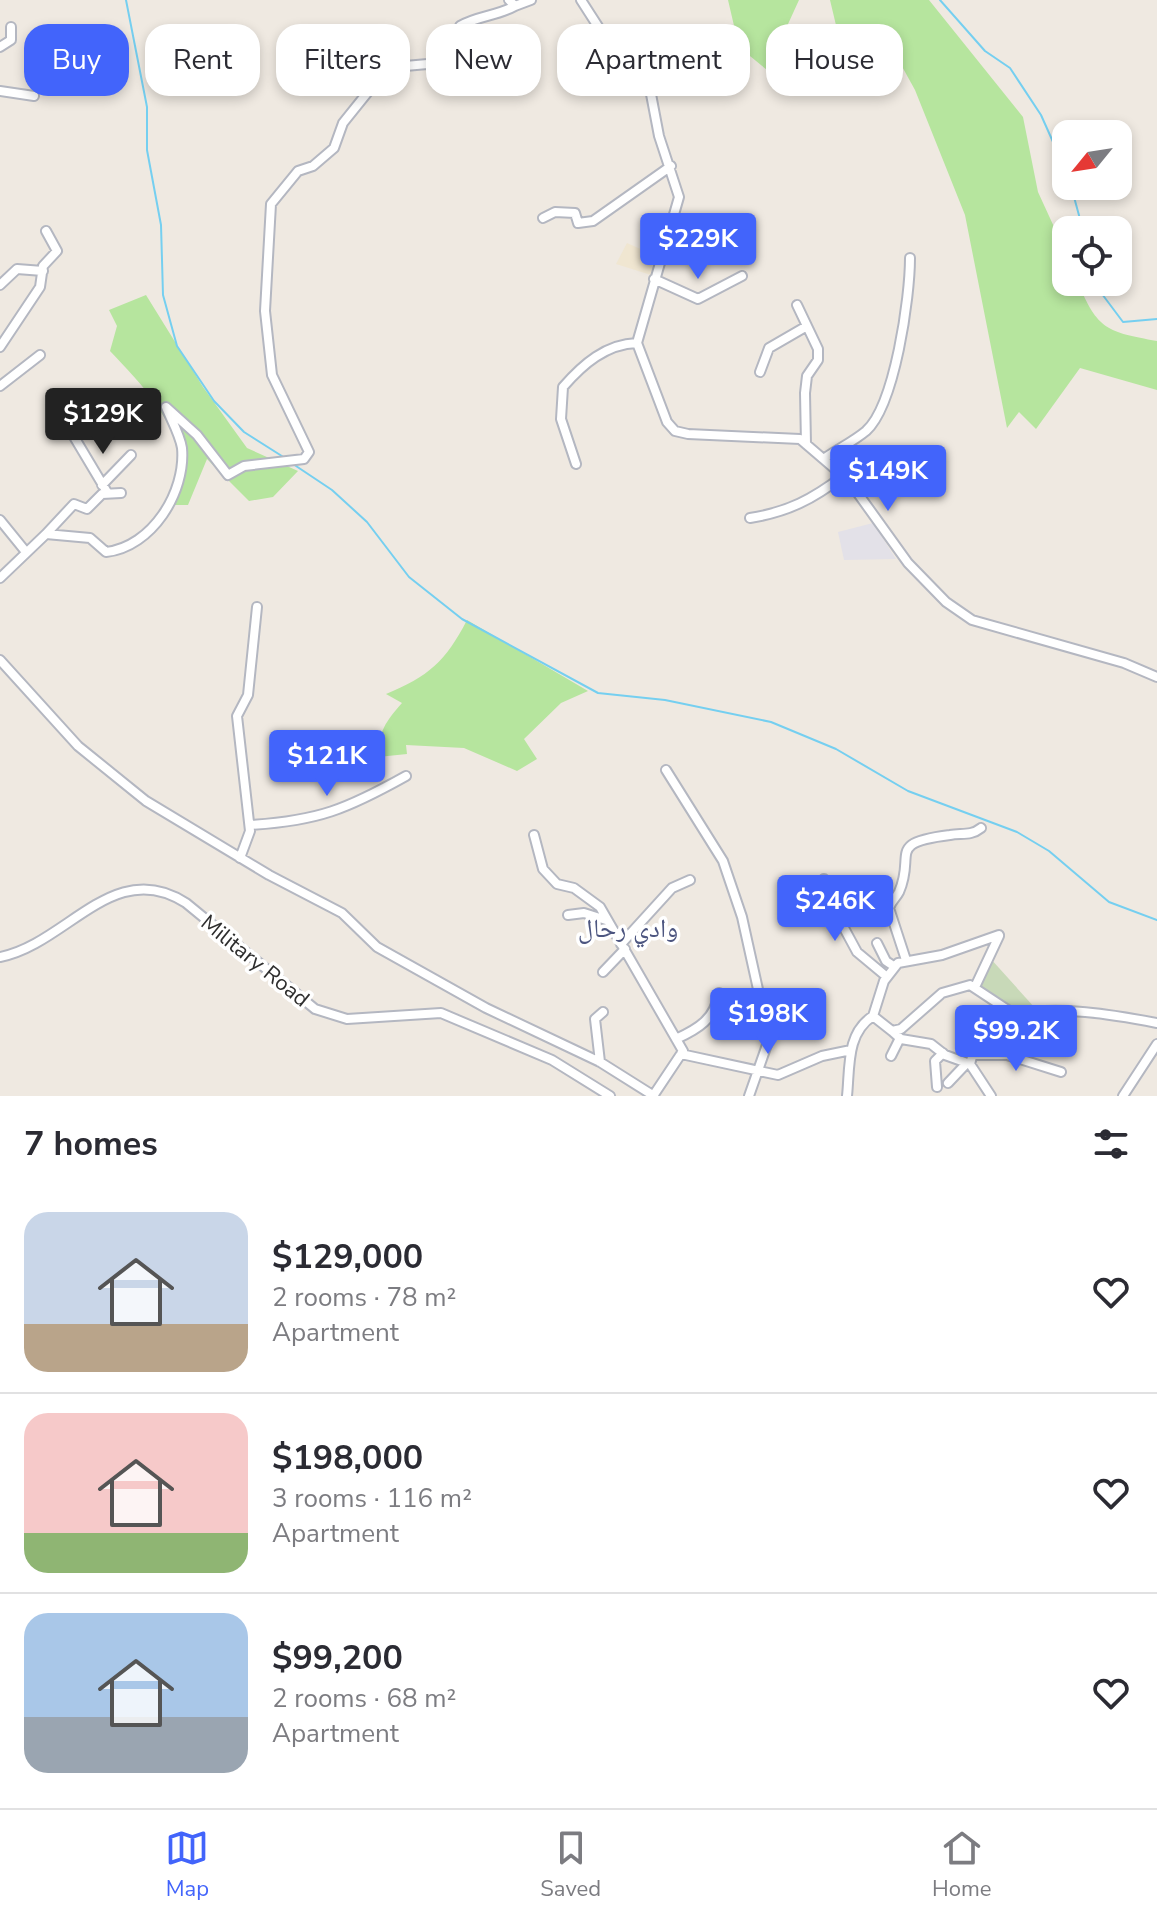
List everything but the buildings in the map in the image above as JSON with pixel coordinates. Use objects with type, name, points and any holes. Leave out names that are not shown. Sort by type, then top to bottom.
[{"type":"street","points":[[46,534],[90,538],[106,552],[116,551],[158,523],[180,476],[182,446],[166,407],[197,435],[228,475],[244,466],[304,459],[309,452],[272,375],[265,311],[271,204],[298,171],[313,166],[334,148],[343,123],[384,72],[394,67],[450,62],[457,53],[460,26],[471,19],[500,15],[512,3],[531,0]]},
{"type":"street","points":[[581,0],[596,24]]},
{"type":"street","points":[[0,47],[11,40],[11,27]]},
{"type":"street","points":[[0,91],[24,95]]},
{"type":"street","points":[[651,96],[659,136],[679,197],[637,343],[659,404],[675,431],[726,438],[800,439],[843,476],[892,546],[946,602],[972,620],[1124,663],[1157,677]]},
{"type":"street","points":[[543,218],[569,210],[575,213],[578,223],[593,221],[671,166]]},
{"type":"street","points":[[0,347],[40,287],[43,271],[57,251],[46,231]]},
{"type":"street","points":[[825,458],[868,429],[882,401],[901,339],[910,258]]},
{"type":"street","points":[[0,285],[17,269],[43,271]]},
{"type":"street","points":[[654,279],[698,299],[742,276]]},
{"type":"street","points":[[797,305],[818,349],[805,393],[806,444]]},
{"type":"street","points":[[760,372],[769,348],[807,326]]},
{"type":"street","points":[[576,464],[561,419],[563,387],[590,360],[617,344],[637,343]]},
{"type":"street","points":[[0,386],[40,355]]},
{"type":"street","points":[[73,435],[104,488],[121,493]]},
{"type":"street","points":[[0,578],[74,504],[87,509],[131,455]]},
{"type":"street","points":[[750,518],[783,513],[813,499],[843,476]]},
{"type":"street","points":[[0,520],[26,552]]},
{"type":"street","points":[[240,858],[250,825],[237,716],[248,695],[257,607]]},
{"type":"street","points":[[0,660],[78,746],[110,775],[240,858],[342,913],[377,947],[486,1008],[600,1062],[653,1096],[683,1051],[609,922],[592,898],[557,884],[543,869],[534,835]]},
{"type":"street","points":[[666,770],[723,861],[742,917],[769,1039],[749,1096]]},
{"type":"street","points":[[250,825],[318,818],[349,808],[406,776]]},
{"type":"street","points":[[906,960],[889,908],[898,894],[903,854],[911,844],[975,833],[981,828]]},
{"type":"street","points":[[824,879],[837,915],[857,952],[887,977]]},
{"type":"street","points":[[603,972],[672,888],[690,880]]},
{"type":"street","name":"Military Road","points":[[0,957],[33,946],[114,894],[138,888],[162,890],[186,903],[315,1009],[347,1019],[441,1013],[552,1060],[610,1096]]},
{"type":"street","points":[[568,915],[584,913],[609,922]]},
{"type":"street","points":[[847,1096],[851,1050],[863,1022],[873,1016],[887,977],[895,967],[906,960],[942,955],[999,935],[975,987]]},
{"type":"street","points":[[877,943],[886,961],[895,967]]},
{"type":"street","points":[[891,1056],[896,1034],[942,993],[970,985],[1014,1014]]},
{"type":"street","points":[[676,1039],[700,1028],[712,1014],[719,993]]},
{"type":"street","points":[[948,1083],[975,1055],[978,1036],[992,1024],[1014,1014],[1042,1010],[1118,1015],[1157,1023]]},
{"type":"street","points":[[600,1062],[595,1019],[603,1012]]},
{"type":"street","points":[[873,1016],[896,1034],[931,1044],[968,1064],[988,1095]]},
{"type":"street","points":[[1123,1096],[1157,1044]]},
{"type":"street","points":[[681,1054],[778,1075],[822,1056],[851,1050]]},
{"type":"street","points":[[937,1087],[935,1061],[943,1053]]},
{"type":"street","points":[[975,1055],[1007,1055],[1061,1072]]},
{"type":"shaded area","points":[[627,243],[654,255],[651,275],[616,264]]},
{"type":"shaded area","points":[[873,523],[896,559],[844,560],[838,532]]},
{"type":"green space","points":[[728,0],[799,0],[788,24],[766,24],[766,69],[750,56],[750,24],[734,24]]},
{"type":"green space","points":[[830,0],[929,0],[1023,117],[1038,192],[1052,222],[1052,296],[1084,296],[1091,310],[1106,326],[1127,335],[1157,341],[1157,390],[1080,368],[1036,429],[1019,412],[1007,428],[965,215],[915,90],[903,68],[903,24],[836,24]]},
{"type":"green space","points":[[146,295],[203,387],[247,448],[298,471],[273,497],[249,501],[207,459],[188,505],[172,505],[179,467],[172,434],[155,403],[110,351],[117,326],[109,310]]},
{"type":"green space","points":[[467,620],[588,691],[561,703],[524,739],[537,759],[517,771],[464,748],[406,745],[407,754],[378,757],[384,727],[402,703],[386,694],[434,666]]},
{"type":"green space","points":[[990,958],[1035,1008],[1005,1006],[975,984]]},
{"type":"waterway","points":[[126,0],[147,107],[147,150],[161,225],[163,295],[177,346],[214,401],[244,432],[285,458]]},
{"type":"waterway","points":[[940,0],[985,51],[1010,68],[1041,115],[1052,140]]},
{"type":"waterway","points":[[1075,200],[1079,216]]},
{"type":"waterway","points":[[1104,296],[1123,322],[1157,319]]},
{"type":"waterway","points":[[293,464],[332,490],[367,522],[409,577],[462,619],[598,693],[665,700],[771,722],[836,749],[908,791],[1017,832],[1049,851],[1109,902],[1157,920]]},
{"type":"district","name":"وادي رحال","points":[[628,928]]}]
